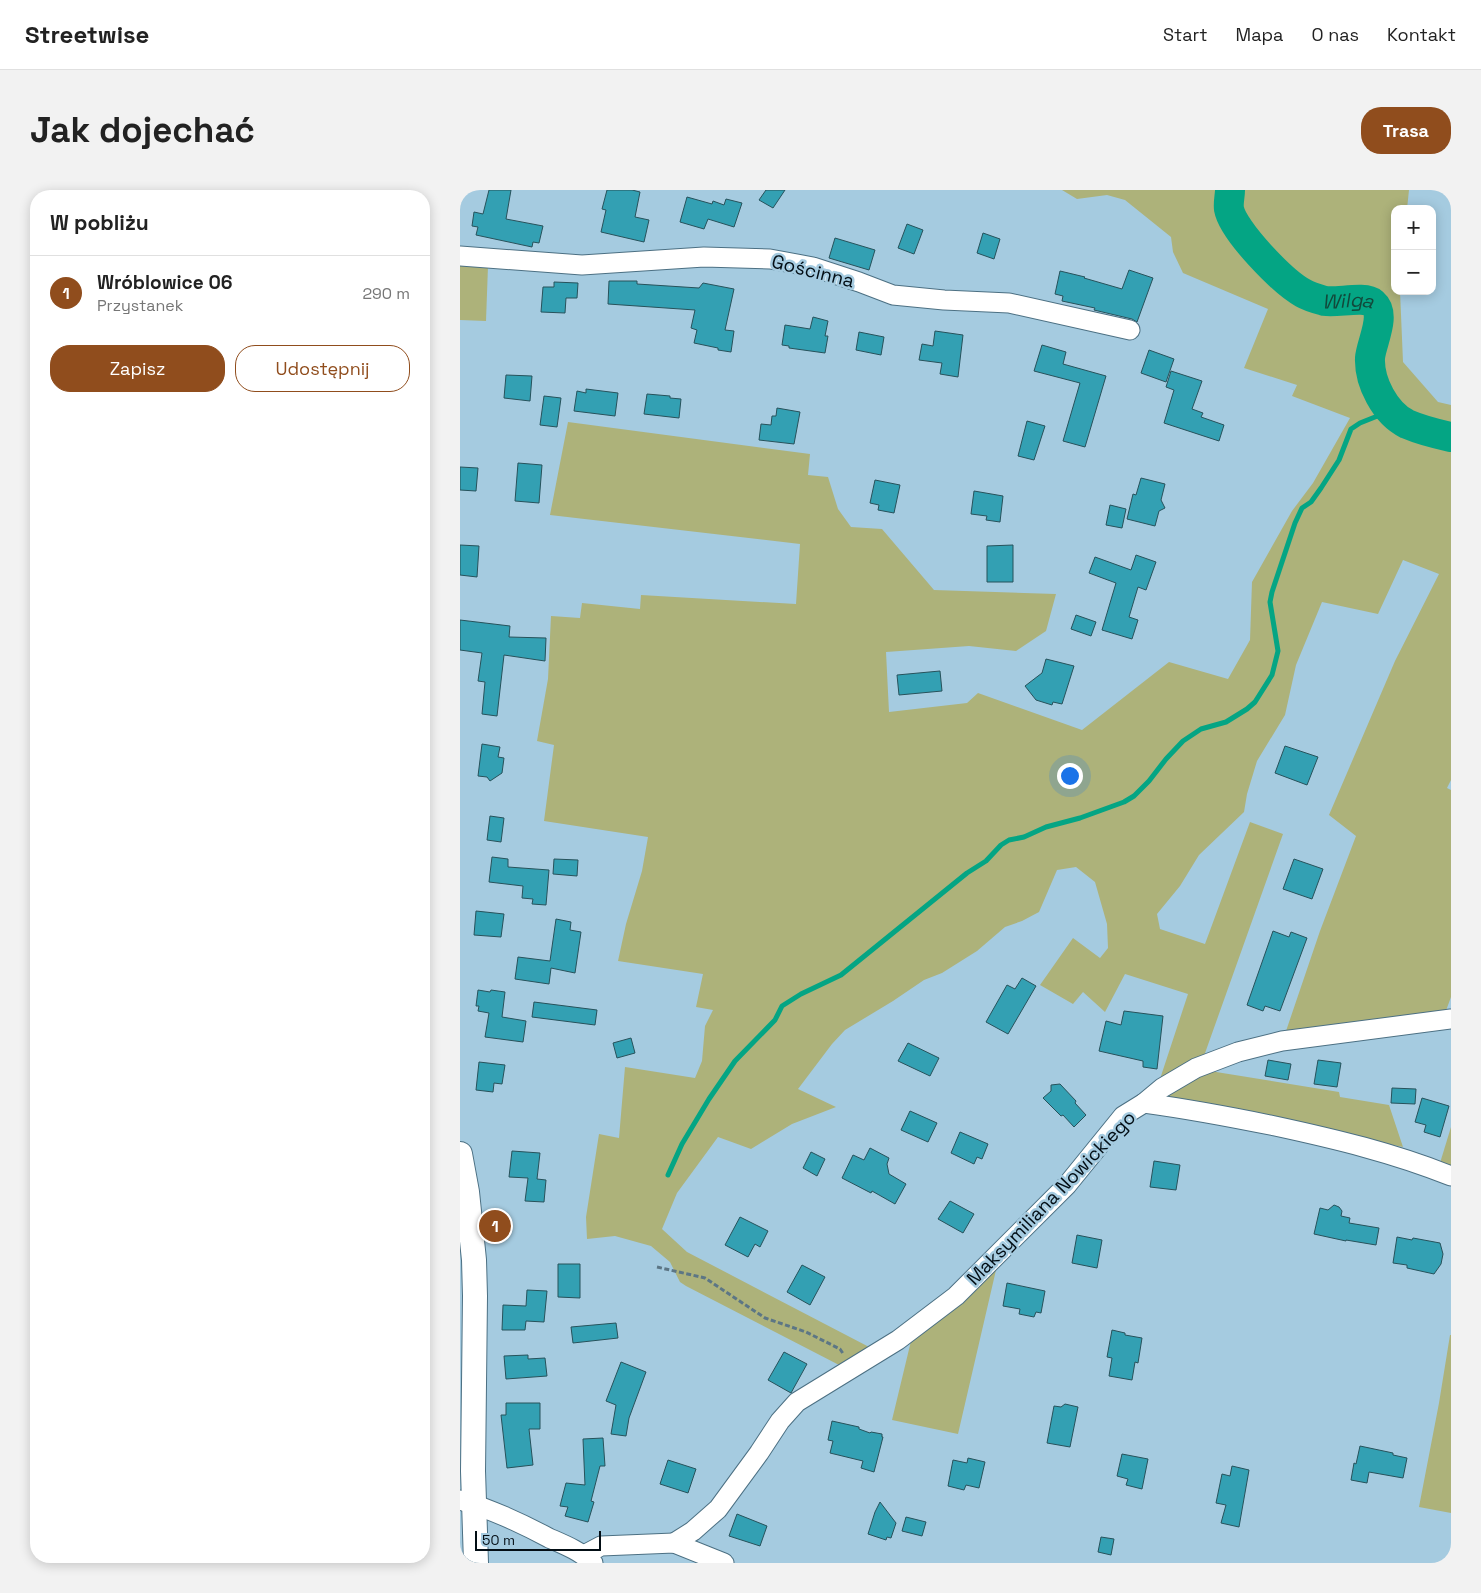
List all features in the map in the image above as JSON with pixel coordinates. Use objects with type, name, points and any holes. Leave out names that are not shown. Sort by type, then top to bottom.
[{"type":"street","name":"Gościnna","points":[[460,256],[582,265],[704,257],[770,259],[813,267],[893,295],[1009,303],[1130,330]]},
{"type":"street","name":"Maksymiliana Nowickiego","points":[[674,1543],[693,1531],[718,1509],[780,1422],[797,1402],[898,1340],[956,1296],[1067,1185],[1123,1116],[1144,1103],[1162,1088],[1196,1068],[1238,1052],[1282,1041],[1451,1019]]},
{"type":"street","points":[[1144,1103],[1199,1110],[1329,1138],[1414,1162],[1451,1176]]},
{"type":"street","points":[[460,1154],[467,1192],[476,1296],[473,1439],[467,1502],[476,1563]]},
{"type":"street","points":[[467,1502],[509,1519],[588,1559],[600,1546],[674,1543],[724,1563]]},
{"type":"path","points":[[657,1267],[705,1278],[765,1318],[806,1332],[840,1349],[854,1367]]},
{"type":"green space","points":[[1062,190],[1409,190],[1407,205],[1391,205],[1391,295],[1400,295],[1403,362],[1438,402],[1451,405],[1451,780],[1447,788],[1451,790],[1451,997],[1444,1016],[1285,1034],[1320,931],[1356,836],[1329,815],[1395,661],[1439,574],[1403,560],[1378,614],[1322,602],[1296,665],[1285,715],[1257,761],[1247,794],[1244,812],[1199,855],[1180,886],[1157,914],[1160,929],[1205,944],[1250,822],[1283,834],[1204,1056],[1160,1079],[1188,994],[1125,974],[1105,1012],[1083,992],[1073,1004],[1040,985],[1073,938],[1100,958],[1108,948],[1107,924],[1095,882],[1076,867],[1057,870],[1039,912],[1005,927],[977,951],[942,973],[924,980],[845,1030],[798,1089],[836,1107],[792,1124],[751,1149],[718,1137],[677,1193],[662,1229],[687,1252],[871,1348],[841,1366],[686,1286],[680,1282],[670,1262],[651,1246],[615,1236],[587,1239],[586,1217],[599,1134],[619,1138],[625,1067],[695,1078],[702,1061],[705,1026],[713,1010],[696,1007],[703,974],[618,961],[626,924],[642,871],[648,837],[544,821],[554,745],[537,741],[548,679],[551,616],[580,618],[582,603],[640,609],[641,595],[796,604],[800,544],[550,515],[568,422],[810,454],[808,475],[828,477],[838,509],[851,527],[882,529],[934,590],[1056,594],[1046,631],[1016,651],[969,646],[886,652],[889,712],[967,703],[978,693],[1082,730],[1169,662],[1228,679],[1250,640],[1252,582],[1292,511],[1313,483],[1350,418],[1292,396],[1297,385],[1244,368],[1268,309],[1183,273],[1173,252],[1171,237],[1125,200],[1107,195],[1077,199]]},
{"type":"green space","points":[[460,265],[488,266],[486,321],[460,320]]},
{"type":"green space","points":[[1210,1071],[1339,1092],[1340,1097],[1389,1105],[1403,1147],[1164,1099],[1161,1095]]},
{"type":"green space","points":[[1451,1127],[1451,1168],[1440,1163]]},
{"type":"green space","points":[[996,1270],[958,1434],[892,1420],[911,1341],[983,1283]]},
{"type":"green space","points":[[1451,1335],[1451,1513],[1419,1507]]},
{"type":"building","points":[[489,190],[511,190],[506,219],[543,226],[539,243],[533,242],[532,247],[476,235],[478,227],[472,226],[474,212],[483,214]]},
{"type":"building","points":[[607,190],[632,190],[640,192],[635,217],[649,220],[644,242],[601,232],[606,210],[602,209]]},
{"type":"building","points":[[766,190],[785,190],[773,208],[759,200]]},
{"type":"building","points":[[687,197],[712,204],[713,201],[724,205],[726,199],[742,203],[734,227],[708,219],[704,229],[680,222]]},
{"type":"building","points":[[907,224],[923,230],[914,254],[898,248]]},
{"type":"building","points":[[983,233],[1000,239],[994,259],[977,253]]},
{"type":"building","points":[[835,238],[875,250],[869,270],[829,258]]},
{"type":"building","points":[[1129,270],[1153,278],[1137,322],[1132,319],[1094,310],[1095,308],[1062,301],[1063,296],[1055,294],[1060,271],[1122,289]]},
{"type":"building","points":[[609,281],[637,281],[637,284],[699,288],[703,283],[734,289],[725,330],[734,331],[731,352],[694,343],[697,330],[691,328],[695,310],[608,304]]},
{"type":"building","points":[[554,282],[578,283],[577,298],[566,298],[565,313],[541,312],[543,287],[554,287]]},
{"type":"building","points":[[813,317],[828,321],[825,336],[828,336],[825,353],[789,348],[789,346],[782,345],[785,325],[810,329]]},
{"type":"building","points":[[935,331],[963,335],[958,377],[940,374],[942,363],[919,360],[922,344],[933,346]]},
{"type":"building","points":[[859,332],[884,337],[881,355],[856,350]]},
{"type":"building","points":[[1042,345],[1066,352],[1063,364],[1106,376],[1085,447],[1063,441],[1080,383],[1034,371]]},
{"type":"building","points":[[1149,350],[1174,359],[1166,382],[1141,373]]},
{"type":"building","points":[[1171,371],[1202,381],[1192,409],[1203,413],[1201,417],[1224,425],[1219,441],[1164,423],[1174,390],[1166,387]]},
{"type":"building","points":[[506,375],[532,376],[530,401],[504,398]]},
{"type":"building","points":[[586,389],[618,393],[615,416],[574,411],[577,391],[586,393]]},
{"type":"building","points":[[647,394],[681,399],[679,418],[644,414]]},
{"type":"building","points":[[544,396],[561,398],[557,427],[540,425]]},
{"type":"building","points":[[777,408],[800,412],[794,444],[759,440],[761,424],[771,425],[772,416],[776,416]]},
{"type":"building","points":[[1027,421],[1045,426],[1034,460],[1018,456]]},
{"type":"building","points":[[518,463],[542,465],[539,503],[515,501]]},
{"type":"building","points":[[460,467],[478,468],[476,491],[460,490]]},
{"type":"building","points":[[1141,478],[1165,484],[1161,500],[1165,508],[1159,511],[1155,526],[1127,519],[1133,494],[1136,495]]},
{"type":"building","points":[[875,480],[900,485],[894,513],[878,510],[879,505],[870,503]]},
{"type":"building","points":[[974,491],[1003,496],[1000,522],[986,520],[987,516],[971,514]]},
{"type":"building","points":[[1110,505],[1126,509],[1122,528],[1106,525]]},
{"type":"building","points":[[460,545],[479,546],[477,577],[460,575]]},
{"type":"building","points":[[1013,545],[1013,582],[987,582],[987,546]]},
{"type":"building","points":[[1136,555],[1156,562],[1146,590],[1138,587],[1129,617],[1138,620],[1132,639],[1102,630],[1116,583],[1089,573],[1095,557],[1131,570]]},
{"type":"building","points":[[1076,615],[1096,622],[1091,636],[1071,629]]},
{"type":"building","points":[[460,620],[510,626],[509,637],[546,638],[545,661],[504,655],[497,716],[482,714],[485,682],[478,681],[482,653],[460,650]]},
{"type":"building","points":[[1046,659],[1074,666],[1062,704],[1053,702],[1052,705],[1036,700],[1025,686],[1042,673]]},
{"type":"building","points":[[940,671],[942,691],[899,695],[897,675]]},
{"type":"building","points":[[482,744],[500,747],[498,757],[504,758],[502,773],[490,781],[487,777],[478,776]]},
{"type":"building","points":[[1285,746],[1318,757],[1307,785],[1275,773]]},
{"type":"building","points":[[490,816],[504,818],[501,842],[487,840]]},
{"type":"building","points":[[492,857],[508,859],[508,867],[549,870],[546,905],[532,904],[533,899],[522,898],[523,886],[489,882]]},
{"type":"building","points":[[554,859],[578,860],[577,876],[553,874]]},
{"type":"building","points":[[1294,859],[1323,869],[1312,899],[1283,889]]},
{"type":"building","points":[[476,911],[504,914],[501,937],[474,935]]},
{"type":"building","points":[[556,919],[571,922],[570,930],[581,932],[575,973],[551,968],[549,984],[515,979],[518,957],[550,961]]},
{"type":"building","points":[[1273,931],[1289,937],[1291,932],[1307,938],[1280,1011],[1265,1006],[1263,1011],[1247,1005]]},
{"type":"building","points":[[1022,978],[1036,986],[1008,1034],[986,1022],[1007,985],[1015,989]]},
{"type":"building","points":[[478,990],[505,992],[502,1017],[526,1021],[523,1042],[485,1037],[489,1013],[478,1011],[479,1006],[476,1006]]},
{"type":"building","points":[[534,1002],[597,1010],[595,1025],[532,1017]]},
{"type":"building","points":[[1124,1011],[1163,1016],[1157,1069],[1143,1067],[1143,1061],[1099,1051],[1106,1021],[1121,1025]]},
{"type":"building","points":[[631,1038],[635,1053],[617,1058],[613,1043]]},
{"type":"building","points":[[908,1043],[939,1058],[930,1076],[898,1061]]},
{"type":"building","points":[[1268,1060],[1291,1064],[1288,1080],[1265,1076]]},
{"type":"building","points":[[1318,1060],[1341,1063],[1337,1087],[1314,1084]]},
{"type":"building","points":[[479,1062],[505,1065],[502,1084],[494,1083],[493,1092],[476,1090]]},
{"type":"building","points":[[1060,1084],[1086,1115],[1074,1127],[1043,1098],[1051,1091],[1051,1085]]},
{"type":"building","points":[[1392,1088],[1416,1089],[1415,1104],[1391,1103]]},
{"type":"building","points":[[1422,1098],[1449,1106],[1440,1137],[1424,1132],[1426,1125],[1415,1122]]},
{"type":"building","points":[[910,1111],[937,1123],[928,1142],[901,1130]]},
{"type":"building","points":[[960,1132],[988,1144],[982,1159],[977,1157],[974,1164],[951,1153]]},
{"type":"building","points":[[870,1148],[889,1158],[887,1164],[889,1174],[906,1184],[895,1204],[872,1191],[871,1193],[842,1178],[853,1155],[864,1160]]},
{"type":"building","points":[[512,1151],[540,1153],[537,1179],[546,1180],[544,1202],[525,1201],[528,1178],[509,1177]]},
{"type":"building","points":[[811,1152],[825,1159],[817,1176],[803,1168]]},
{"type":"building","points":[[1154,1161],[1180,1165],[1176,1190],[1150,1187]]},
{"type":"building","points":[[950,1201],[974,1214],[963,1233],[938,1219]]},
{"type":"building","points":[[1334,1205],[1342,1211],[1341,1216],[1350,1218],[1349,1223],[1379,1228],[1376,1245],[1314,1234],[1320,1208],[1328,1210]]},
{"type":"building","points":[[740,1217],[768,1231],[760,1247],[755,1244],[748,1257],[725,1245]]},
{"type":"building","points":[[1077,1235],[1102,1240],[1097,1268],[1072,1263]]},
{"type":"building","points":[[1397,1237],[1440,1243],[1443,1254],[1441,1264],[1434,1274],[1407,1268],[1407,1265],[1393,1263]]},
{"type":"building","points":[[558,1264],[580,1264],[580,1298],[558,1297]]},
{"type":"building","points":[[802,1265],[825,1277],[810,1305],[787,1292]]},
{"type":"building","points":[[1007,1283],[1045,1291],[1041,1313],[1036,1312],[1034,1317],[1019,1314],[1020,1309],[1003,1306]]},
{"type":"building","points":[[527,1290],[547,1291],[544,1322],[526,1321],[525,1330],[502,1330],[503,1305],[526,1306]]},
{"type":"building","points":[[616,1323],[618,1338],[573,1343],[571,1327]]},
{"type":"building","points":[[1112,1330],[1142,1338],[1138,1363],[1135,1362],[1132,1380],[1109,1376],[1112,1358],[1107,1357]]},
{"type":"building","points":[[784,1352],[807,1364],[791,1393],[768,1380]]},
{"type":"building","points":[[528,1355],[528,1359],[545,1358],[547,1376],[506,1379],[504,1356]]},
{"type":"building","points":[[621,1362],[646,1372],[629,1418],[626,1436],[611,1434],[616,1405],[606,1401]]},
{"type":"building","points":[[506,1403],[540,1403],[540,1429],[529,1429],[533,1465],[507,1468],[501,1415],[506,1415]]},
{"type":"building","points":[[1065,1404],[1078,1407],[1070,1447],[1047,1443],[1054,1406],[1061,1407]]},
{"type":"building","points":[[832,1421],[859,1427],[859,1429],[870,1433],[882,1434],[883,1437],[874,1472],[861,1468],[863,1461],[830,1453],[833,1441],[828,1440]]},
{"type":"building","points":[[603,1438],[605,1466],[600,1466],[591,1501],[594,1502],[588,1522],[565,1516],[568,1507],[560,1506],[566,1483],[585,1485],[583,1439]]},
{"type":"building","points":[[1360,1446],[1407,1458],[1403,1478],[1369,1472],[1367,1483],[1351,1480]]},
{"type":"building","points":[[1122,1454],[1148,1459],[1142,1489],[1126,1485],[1128,1479],[1117,1476]]},
{"type":"building","points":[[968,1458],[985,1462],[979,1488],[966,1485],[964,1490],[948,1486],[953,1460],[967,1463]]},
{"type":"building","points":[[668,1460],[696,1469],[688,1493],[660,1484]]},
{"type":"building","points":[[1232,1466],[1249,1470],[1239,1527],[1221,1523],[1226,1505],[1216,1503],[1222,1474],[1230,1476]]},
{"type":"building","points":[[880,1502],[896,1523],[891,1538],[887,1537],[886,1540],[868,1534]]},
{"type":"building","points":[[737,1514],[767,1526],[760,1546],[729,1536]]},
{"type":"building","points":[[906,1517],[926,1522],[922,1536],[902,1531]]},
{"type":"building","points":[[1101,1537],[1114,1539],[1111,1555],[1098,1552]]},
{"type":"waterway","name":"Wilga","points":[[1230,190],[1229,209],[1239,230],[1260,255],[1294,287],[1308,296],[1325,301],[1364,300],[1373,303],[1379,315],[1371,352],[1370,367],[1375,387],[1385,405],[1407,424],[1451,437]]},
{"type":"waterway","points":[[668,1175],[682,1144],[709,1099],[735,1061],[775,1020],[782,1006],[801,994],[841,975],[967,873],[986,861],[1001,845],[1009,840],[1024,837],[1046,827],[1080,818],[1124,802],[1134,796],[1149,781],[1183,741],[1201,729],[1226,722],[1255,702],[1272,675],[1278,651],[1270,602],[1295,523],[1302,508],[1311,502],[1339,460],[1351,429],[1360,423],[1390,411]]},
{"type":"place","name":"Wróblowice 06","points":[[495,1226]]}]
